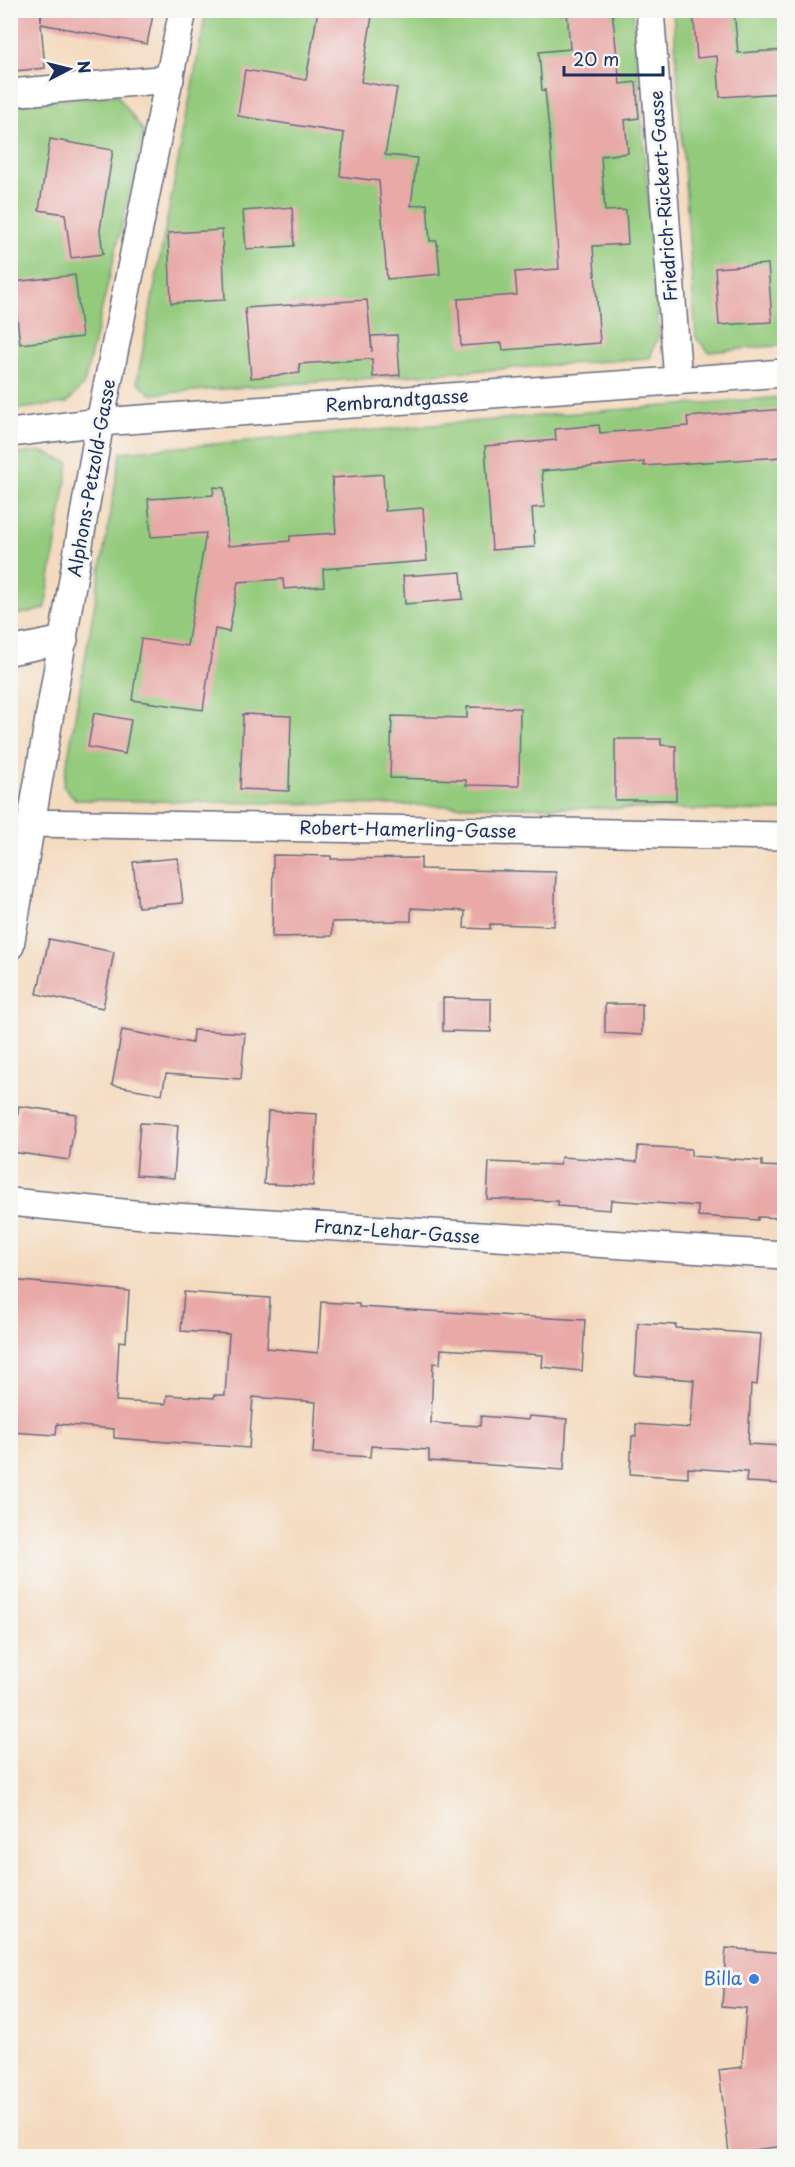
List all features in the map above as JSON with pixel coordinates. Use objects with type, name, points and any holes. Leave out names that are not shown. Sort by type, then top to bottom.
[{"type":"street","name":"Alphons-Petzold-Gasse","points":[[10,946],[17,870],[31,823],[100,422],[183,10]]},
{"type":"street","name":"Friedrich-Rückert-Gasse","points":[[650,10],[678,381]]},
{"type":"street","points":[[10,93],[170,79]]},
{"type":"street","name":"Rembrandtgasse","points":[[10,433],[100,422],[784,373]]},
{"type":"street","points":[[10,651],[64,640]]},
{"type":"street","name":"Robert-Hamerling-Gasse","points":[[31,823],[784,836]]},
{"type":"street","name":"Franz-Lehar-Gasse","points":[[10,1202],[144,1215],[784,1255]]},
{"type":"green space","points":[[206,11],[633,11],[659,333],[650,358],[151,394],[137,381]]},
{"type":"green space","points":[[673,11],[784,11],[784,345],[709,352],[696,338]]},
{"type":"green space","points":[[117,95],[144,132],[84,384],[67,403],[11,410],[10,105]]},
{"type":"green space","points":[[784,397],[784,811],[76,800],[63,786],[121,452]]},
{"type":"green space","points":[[41,451],[69,463],[45,609],[11,616],[11,455]]},
{"type":"building","points":[[10,10],[40,10],[41,21],[42,10],[154,10],[147,44],[41,24],[45,68],[15,71],[12,40],[10,40]]},
{"type":"building","points":[[318,10],[373,10],[361,82],[397,88],[385,155],[417,158],[411,206],[427,204],[430,241],[437,241],[440,274],[387,279],[379,181],[340,176],[344,133],[238,116],[245,70],[306,80]]},
{"type":"building","points":[[567,10],[612,10],[620,84],[636,82],[639,118],[625,120],[628,153],[601,156],[605,211],[626,210],[628,244],[593,246],[600,343],[503,350],[502,343],[461,346],[458,299],[517,295],[515,272],[559,269],[550,140],[545,90],[542,91],[539,52],[570,49]]},
{"type":"building","points":[[693,10],[734,10],[738,53],[784,50],[784,93],[720,97],[717,56],[697,58]]},
{"type":"building","points":[[50,139],[113,150],[100,230],[103,254],[71,258],[65,214],[39,210]]},
{"type":"building","points":[[292,207],[294,246],[246,249],[243,211]]},
{"type":"building","points":[[222,230],[225,300],[171,303],[168,233]]},
{"type":"building","points":[[768,264],[772,322],[719,325],[715,268]]},
{"type":"building","points":[[75,275],[82,337],[20,344],[13,282]]},
{"type":"building","points":[[367,300],[372,352],[371,336],[397,335],[400,375],[373,377],[372,359],[299,364],[300,373],[251,378],[245,308]]},
{"type":"building","points":[[784,409],[784,457],[644,466],[644,462],[542,471],[545,507],[532,508],[535,547],[492,550],[485,446],[556,440],[555,429],[599,425],[600,433],[688,426],[687,417]]},
{"type":"building","points":[[383,474],[385,511],[423,508],[427,561],[323,569],[324,586],[284,589],[283,579],[238,582],[229,632],[215,629],[203,710],[132,700],[141,639],[187,646],[206,533],[151,537],[148,499],[213,495],[214,487],[224,488],[228,546],[290,541],[290,536],[336,533],[332,478]]},
{"type":"building","points":[[461,572],[463,599],[405,604],[403,576]]},
{"type":"building","points":[[467,707],[520,708],[519,786],[466,785],[466,780],[390,778],[392,716],[467,718]]},
{"type":"building","points":[[94,713],[131,720],[125,754],[88,747]]},
{"type":"building","points":[[243,714],[291,716],[289,791],[240,789]]},
{"type":"building","points":[[615,739],[661,739],[661,745],[676,746],[676,800],[615,800]]},
{"type":"building","points":[[273,855],[331,856],[331,859],[421,858],[421,869],[556,872],[554,926],[490,924],[490,929],[464,928],[465,911],[411,908],[411,921],[332,922],[332,936],[272,937]]},
{"type":"building","points":[[178,858],[183,903],[138,907],[133,862]]},
{"type":"building","points":[[49,939],[114,952],[103,1008],[37,994]]},
{"type":"building","points":[[443,998],[491,999],[491,1032],[443,1031]]},
{"type":"building","points":[[605,1004],[642,1004],[642,1035],[605,1033]]},
{"type":"building","points":[[122,1030],[192,1043],[193,1030],[245,1033],[241,1079],[166,1074],[162,1094],[112,1085]]},
{"type":"building","points":[[19,1106],[76,1114],[69,1160],[12,1152]]},
{"type":"building","points":[[268,1111],[317,1114],[313,1186],[264,1184]]},
{"type":"building","points":[[140,1123],[178,1125],[174,1178],[136,1175]]},
{"type":"building","points":[[638,1146],[691,1149],[691,1156],[762,1161],[762,1166],[784,1167],[784,1218],[758,1217],[758,1220],[698,1216],[698,1206],[611,1200],[610,1210],[558,1206],[558,1201],[487,1199],[489,1162],[560,1165],[561,1157],[637,1162]]},
{"type":"building","points":[[10,1280],[129,1291],[126,1342],[119,1341],[116,1401],[166,1404],[167,1395],[214,1398],[214,1395],[225,1395],[229,1334],[181,1331],[184,1292],[270,1298],[267,1348],[318,1353],[321,1302],[359,1304],[359,1307],[585,1320],[582,1371],[542,1367],[543,1355],[441,1349],[440,1364],[433,1363],[431,1423],[480,1426],[481,1416],[528,1420],[529,1416],[567,1419],[564,1470],[429,1461],[429,1450],[371,1446],[370,1457],[313,1453],[316,1402],[253,1397],[249,1448],[114,1438],[114,1429],[57,1424],[56,1435],[10,1432]]},
{"type":"building","points":[[638,1323],[761,1334],[757,1385],[751,1384],[748,1444],[784,1446],[784,1484],[746,1482],[747,1472],[688,1468],[688,1478],[630,1474],[632,1436],[636,1436],[636,1424],[690,1428],[694,1380],[635,1375]]},
{"type":"building","points":[[726,1948],[784,1953],[784,2146],[729,2153],[719,2070],[742,2067],[746,2008],[722,2006]]},
{"type":"place","name":"Billa","points":[[754,1979]]}]
